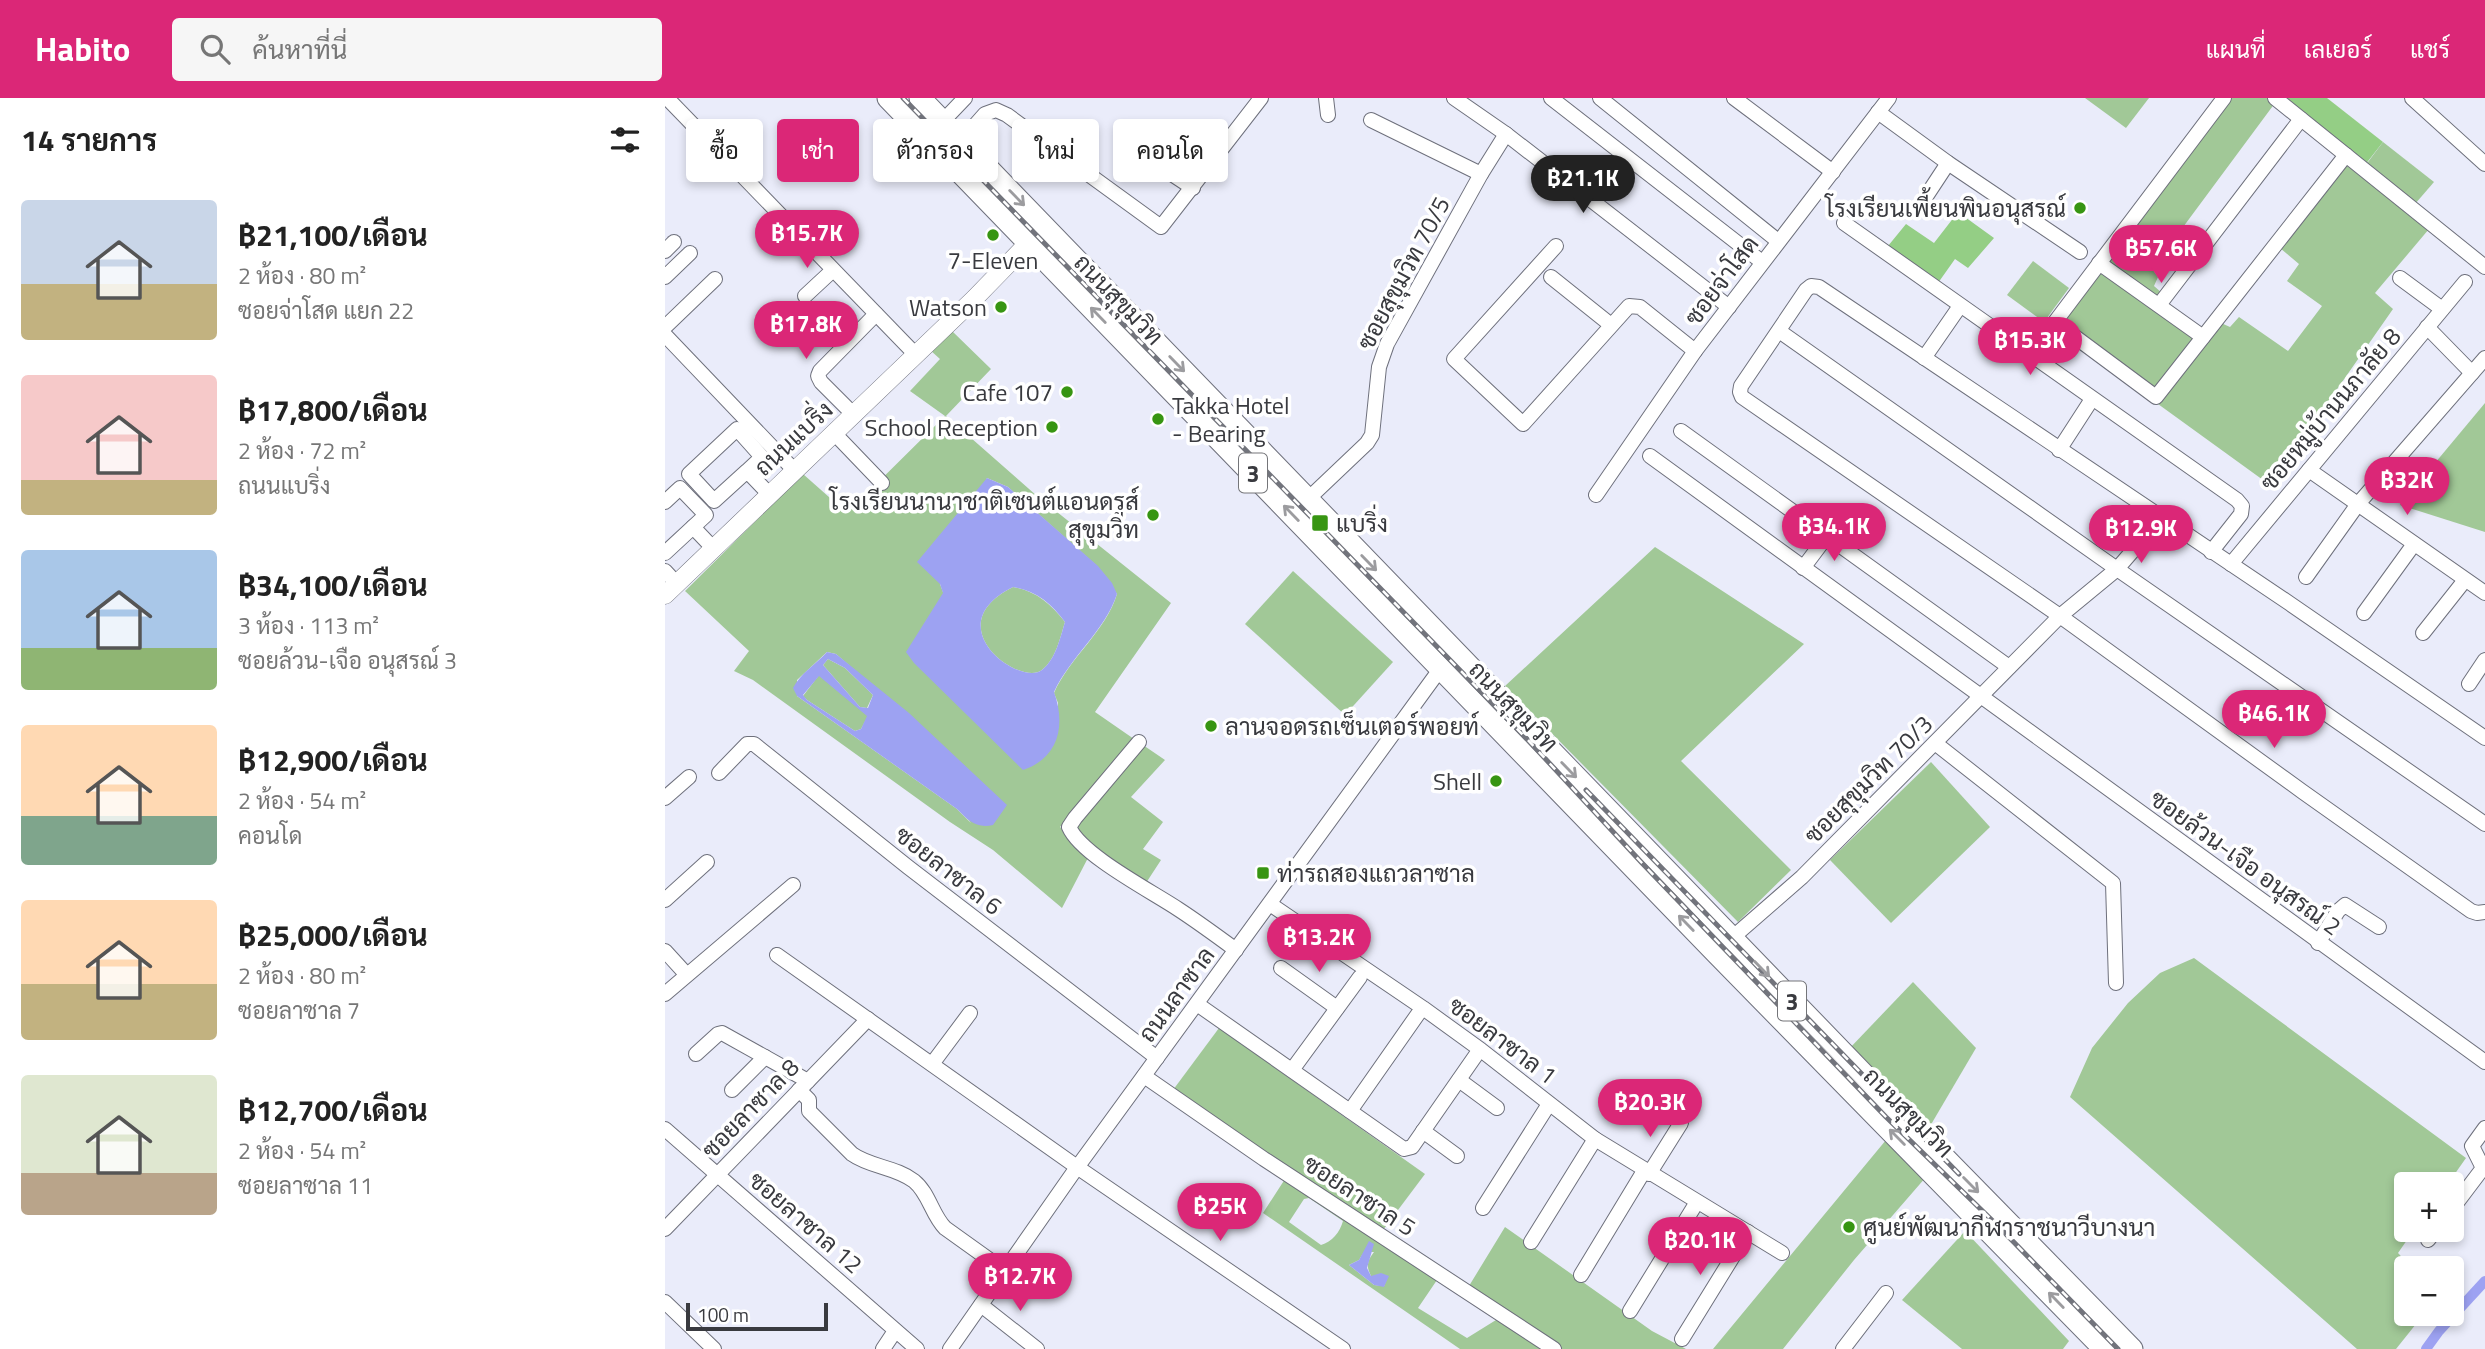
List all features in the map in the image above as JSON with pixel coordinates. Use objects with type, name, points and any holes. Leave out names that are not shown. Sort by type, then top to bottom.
[{"type":"highway","name":"ถนนสุขุมวิท","points":[[888,98],[1029,244],[1731,938],[2132,1349]]},
{"type":"highway","name":"ถนนสุขุมวิท","points":[[920,98],[941,119]]},
{"type":"highway","name":"ถนนสุขุมวิท","points":[[998,179],[1307,500],[1447,659],[1717,954],[2104,1349]]},
{"type":"main road","name":"ถนนแบริ่ง","points":[[669,583],[713,548],[795,471],[1044,227]]},
{"type":"street","points":[[667,98],[916,355]]},
{"type":"street","points":[[945,119],[965,98]]},
{"type":"street","points":[[981,119],[985,114],[996,110],[1007,115],[1161,227],[1261,98]]},
{"type":"street","points":[[1326,98],[1328,115]]},
{"type":"street","points":[[1454,98],[1506,134],[1729,307]]},
{"type":"street","points":[[1551,98],[1762,262]]},
{"type":"street","points":[[1600,98],[1778,241]]},
{"type":"street","points":[[1734,98],[1833,172]]},
{"type":"street","name":"ซอยจ่าโสด","points":[[1597,495],[1695,351],[1889,98]]},
{"type":"street","points":[[2224,98],[2055,322],[2156,397],[2346,155]]},
{"type":"street","points":[[2275,98],[2485,267]]},
{"type":"street","points":[[2411,98],[2485,164]]},
{"type":"street","points":[[1878,112],[2080,252]]},
{"type":"street","points":[[2159,305],[2301,119]]},
{"type":"street","points":[[1371,120],[1481,174]]},
{"type":"street","name":"ซอยสุขุมวิท 70/5","points":[[1307,500],[1367,443],[1372,435],[1381,357],[1481,174],[1506,134]]},
{"type":"street","points":[[1923,201],[1948,163]]},
{"type":"street","points":[[1183,182],[1192,188]]},
{"type":"street","points":[[1844,223],[2237,500],[2242,506],[2241,514],[2211,552]]},
{"type":"street","points":[[1556,246],[1454,359],[1523,424],[1629,306],[1635,305],[1695,351]]},
{"type":"street","points":[[665,277],[690,253]]},
{"type":"street","points":[[2099,263],[2203,337]]},
{"type":"street","points":[[806,296],[833,270]]},
{"type":"street","points":[[1551,277],[1611,325]]},
{"type":"street","points":[[2400,278],[2442,309]]},
{"type":"street","points":[[665,327],[715,279]]},
{"type":"street","name":"ซอยหมู่บ้านนภาลัย 8","points":[[2231,564],[2465,282]]},
{"type":"street","points":[[2485,738],[1819,288],[1811,286],[1741,386],[1739,392],[1742,397],[2060,616],[2302,792],[2472,911],[2477,914],[2485,912]]},
{"type":"street","points":[[1924,358],[1961,306]]},
{"type":"street","points":[[853,415],[818,376],[876,314]]},
{"type":"street","points":[[2427,327],[2472,373]]},
{"type":"street","points":[[1779,331],[2485,824]]},
{"type":"street","points":[[665,335],[795,471]]},
{"type":"street","points":[[2306,578],[2358,504],[2485,358]]},
{"type":"street","points":[[2059,450],[2092,399]]},
{"type":"street","points":[[737,429],[762,457],[747,471],[714,501],[689,474],[737,429]]},
{"type":"street","points":[[1681,430],[2008,667]]},
{"type":"street","points":[[834,433],[882,483]]},
{"type":"street","name":"ซอยล้วน-เจือ อนุสรณ์ 2","points":[[1650,456],[2485,1062]]},
{"type":"street","points":[[2309,470],[2485,593]]},
{"type":"street","points":[[747,471],[769,494]]},
{"type":"street","points":[[665,502],[680,488],[706,515],[665,553]]},
{"type":"street","name":"ซอยสุขุมวิท 70/3","points":[[1717,954],[1731,938],[1802,877],[2060,616],[2117,569],[2161,518]]},
{"type":"street","points":[[692,527],[713,548]]},
{"type":"street","points":[[1803,568],[1827,536]]},
{"type":"street","points":[[2364,614],[2414,544]]},
{"type":"street","points":[[2423,633],[2465,580]]},
{"type":"street","name":"ถนนลาซาล","points":[[950,1349],[1077,1167],[1447,659]]},
{"type":"street","points":[[2469,684],[2485,660]]},
{"type":"street","points":[[1139,743],[1075,818],[1069,827],[1071,833],[1088,850],[1236,950]]},
{"type":"street","name":"ซอยลาซาล 6","points":[[719,773],[747,744],[754,744],[908,867],[1157,1058]]},
{"type":"street","points":[[1935,744],[2113,883],[2116,983]]},
{"type":"street","points":[[665,798],[689,777]]},
{"type":"street","points":[[665,900],[707,862]]},
{"type":"street","points":[[665,994],[793,885]]},
{"type":"street","name":"ซอยลาซาล 1","points":[[1270,904],[1423,1007],[1595,1139],[1646,1173],[1782,1253]]},
{"type":"street","points":[[2318,943],[2338,911],[2345,905],[2379,927]]},
{"type":"street","points":[[665,951],[686,974]]},
{"type":"street","points":[[777,955],[1077,1167],[1343,1349]]},
{"type":"street","points":[[1281,968],[1337,1008]]},
{"type":"street","points":[[1292,1070],[1360,977]]},
{"type":"street","points":[[1197,1004],[1404,1149],[1412,1147],[1476,1055]]},
{"type":"street","points":[[932,1065],[970,1013]]},
{"type":"street","points":[[1350,1111],[1418,1014]]},
{"type":"street","name":"ซอยลาซาล 8","points":[[665,1229],[868,1019]]},
{"type":"street","points":[[696,1054],[717,1034],[722,1033],[765,1057],[799,1091],[799,1111],[809,1111],[859,1160],[901,1174],[913,1181],[921,1189],[937,1220],[945,1228],[1005,1271]]},
{"type":"street","points":[[732,1090],[765,1057]]},
{"type":"street","name":"ซอยลาซาล 5","points":[[1144,1076],[1264,1159],[1553,1349]]},
{"type":"street","points":[[1459,1080],[1497,1108]]},
{"type":"street","points":[[1483,1208],[1549,1104]]},
{"type":"street","points":[[1581,1275],[1681,1123]]},
{"type":"street","points":[[2464,1193],[2483,1168],[2472,1146],[2485,1128]]},
{"type":"street","name":"ซอยลาซาล 12","points":[[665,1129],[917,1349]]},
{"type":"street","points":[[1423,1131],[1457,1156]]},
{"type":"street","points":[[1531,1242],[1595,1139]]},
{"type":"street","points":[[1630,1311],[1697,1202]]},
{"type":"street","points":[[1682,1339],[1748,1232]]},
{"type":"street","points":[[1843,1349],[1886,1293]]},
{"type":"street","points":[[665,1302],[714,1349]]},
{"type":"street","points":[[981,1305],[1037,1349]]},
{"type":"street","points":[[883,1349],[895,1331]]},
{"type":"green space","points":[[2085,98],[2149,98],[2126,128]]},
{"type":"green space","points":[[2230,98],[2268,98],[2275,103],[2152,269],[2158,277],[2154,286],[2162,293],[2158,300],[2104,262]]},
{"type":"green space","points":[[2281,98],[2327,98],[2383,142],[2365,165]]},
{"type":"green space","points":[[2383,142],[2434,182],[2415,204],[2365,166]]},
{"type":"green space","points":[[2346,165],[2429,229],[2375,293],[2393,309],[2303,438],[2263,480],[2158,404],[2221,323],[2230,327],[2239,317],[2288,351],[2322,306],[2287,281],[2299,264],[2280,248]]},
{"type":"green space","points":[[1958,212],[1994,238],[1968,268],[1955,259],[1938,283],[1888,246],[1906,224],[1934,243]]},
{"type":"green space","points":[[2033,261],[2069,288],[2044,322],[2007,295]]},
{"type":"green space","points":[[2098,271],[2197,339],[2155,393],[2060,321]]},
{"type":"green space","points":[[952,331],[991,369],[946,416],[1037,496],[1171,603],[1095,712],[1134,739],[1060,827],[1090,854],[1062,908],[993,850],[753,680],[734,671],[749,651],[685,591],[803,474],[847,513],[945,416],[910,391],[940,359],[930,350]],"holes":[[[987,478],[1008,487],[1097,566],[1117,594],[1105,620],[1054,693],[1058,703],[1058,725],[1023,769],[1000,746],[940,584]],[[827,652],[836,654],[857,672],[971,823],[957,809],[797,696],[797,680]]]},
{"type":"green space","points":[[2485,403],[2485,532],[2400,505]]},
{"type":"green space","points":[[1655,547],[1804,644],[1681,761],[1791,870],[1738,922],[1505,686]]},
{"type":"green space","points":[[1293,571],[1393,662],[1345,715],[1245,624]]},
{"type":"green space","points":[[1013,587],[1042,599],[1065,622],[1054,654],[1042,670],[1031,673],[1017,670],[990,650],[982,635],[982,619],[991,602]]},
{"type":"green space","points":[[828,659],[845,668],[873,695],[867,708],[860,707],[823,665]]},
{"type":"green space","points":[[819,675],[868,716],[861,729],[855,731],[803,696]]},
{"type":"green space","points":[[1143,745],[1165,760],[1131,797],[1163,822],[1143,849],[1161,860],[1146,883],[1093,847],[1074,830]]},
{"type":"green space","points":[[1931,762],[1990,827],[1891,923],[1830,860]]},
{"type":"green space","points":[[2194,958],[2466,1158],[2456,1172],[2394,1172],[2394,1242],[2406,1242],[2398,1253],[2401,1256],[2394,1256],[2394,1326],[2414,1326],[2396,1349],[2357,1349],[2070,1097],[2092,1048],[2128,1003],[2160,973]]},
{"type":"green space","points":[[1913,982],[1976,1048],[1926,1133],[1848,1050]]},
{"type":"green space","points":[[1219,1028],[1425,1174],[1383,1230],[1173,1090]]},
{"type":"green space","name":"ศูนย์พัฒนากีฬาราชนาวีบางนา","points":[[1886,1140],[1926,1177],[1854,1260],[1783,1349],[1713,1349]]},
{"type":"green space","points":[[1285,1179],[1437,1280],[1418,1308],[1467,1338],[1496,1320],[1541,1349],[1460,1349],[1263,1213]],"holes":[[[1309,1198],[1343,1221],[1335,1236],[1321,1245],[1289,1222],[1304,1199]],[[1364,1252],[1374,1252],[1368,1269],[1371,1276],[1388,1276],[1384,1286],[1374,1285],[1349,1265],[1359,1260]]]},
{"type":"green space","points":[[1505,1227],[1652,1331],[1686,1349],[1562,1349],[1469,1286]]},
{"type":"green space","points":[[1965,1231],[2069,1341],[2063,1349],[1962,1349],[1902,1300]]},
{"type":"water","points":[[987,478],[1008,487],[1098,566],[1112,583],[1117,594],[1112,607],[1054,692],[1059,716],[1057,739],[1052,749],[1035,765],[1023,770],[906,652],[943,593],[940,584],[917,562]],"holes":[[[1013,587],[1029,591],[1042,599],[1065,622],[1057,648],[1042,670],[1031,673],[1017,670],[990,650],[982,635],[982,619],[991,602]]]},
{"type":"water","points":[[827,652],[836,654],[909,713],[1007,805],[993,825],[973,823],[797,696],[793,688],[796,683]],"holes":[[[828,659],[845,668],[873,695],[868,708],[860,707],[823,665]],[[819,676],[867,716],[861,729],[855,731],[803,695]]]},
{"type":"water","points":[[1369,1241],[1374,1244],[1367,1268],[1371,1276],[1381,1273],[1389,1276],[1384,1287],[1374,1285],[1349,1265],[1359,1260]]},
{"type":"waterway","points":[[2426,1349],[2485,1281]]},
{"type":"railway","points":[[903,98],[1527,739],[1886,1117],[1999,1227],[2118,1349]]},
{"type":"railway","points":[[1586,790],[1959,1174]]},
{"type":"place","name":"โรงเรียนเพี้ยนพินอนุสรณ์","points":[[2080,208]]},
{"type":"place","name":"7-Eleven","points":[[993,235]]},
{"type":"place","name":"Watson","points":[[1001,307]]},
{"type":"place","name":"Cafe 107","points":[[1067,392]]},
{"type":"place","name":"Takka Hotel - Bearing","points":[[1158,419]]},
{"type":"place","name":"School Reception","points":[[1052,427]]},
{"type":"place","name":"โรงเรียนนานาชาติเซนต์แอนดรูส์ สุขุมวิท","points":[[1153,515]]},
{"type":"place","name":"แบริ่ง","points":[[1320,523]]},
{"type":"place","name":"ลานจอดรถเซ็นเตอร์พอยท์","points":[[1211,726]]},
{"type":"place","name":"Shell","points":[[1496,781]]},
{"type":"place","name":"ท่ารถสองแถวลาซาล","points":[[1263,873]]},
{"type":"place","name":"ศูนย์พัฒนากีฬาราชนาวีบางนา","points":[[1849,1227]]}]
